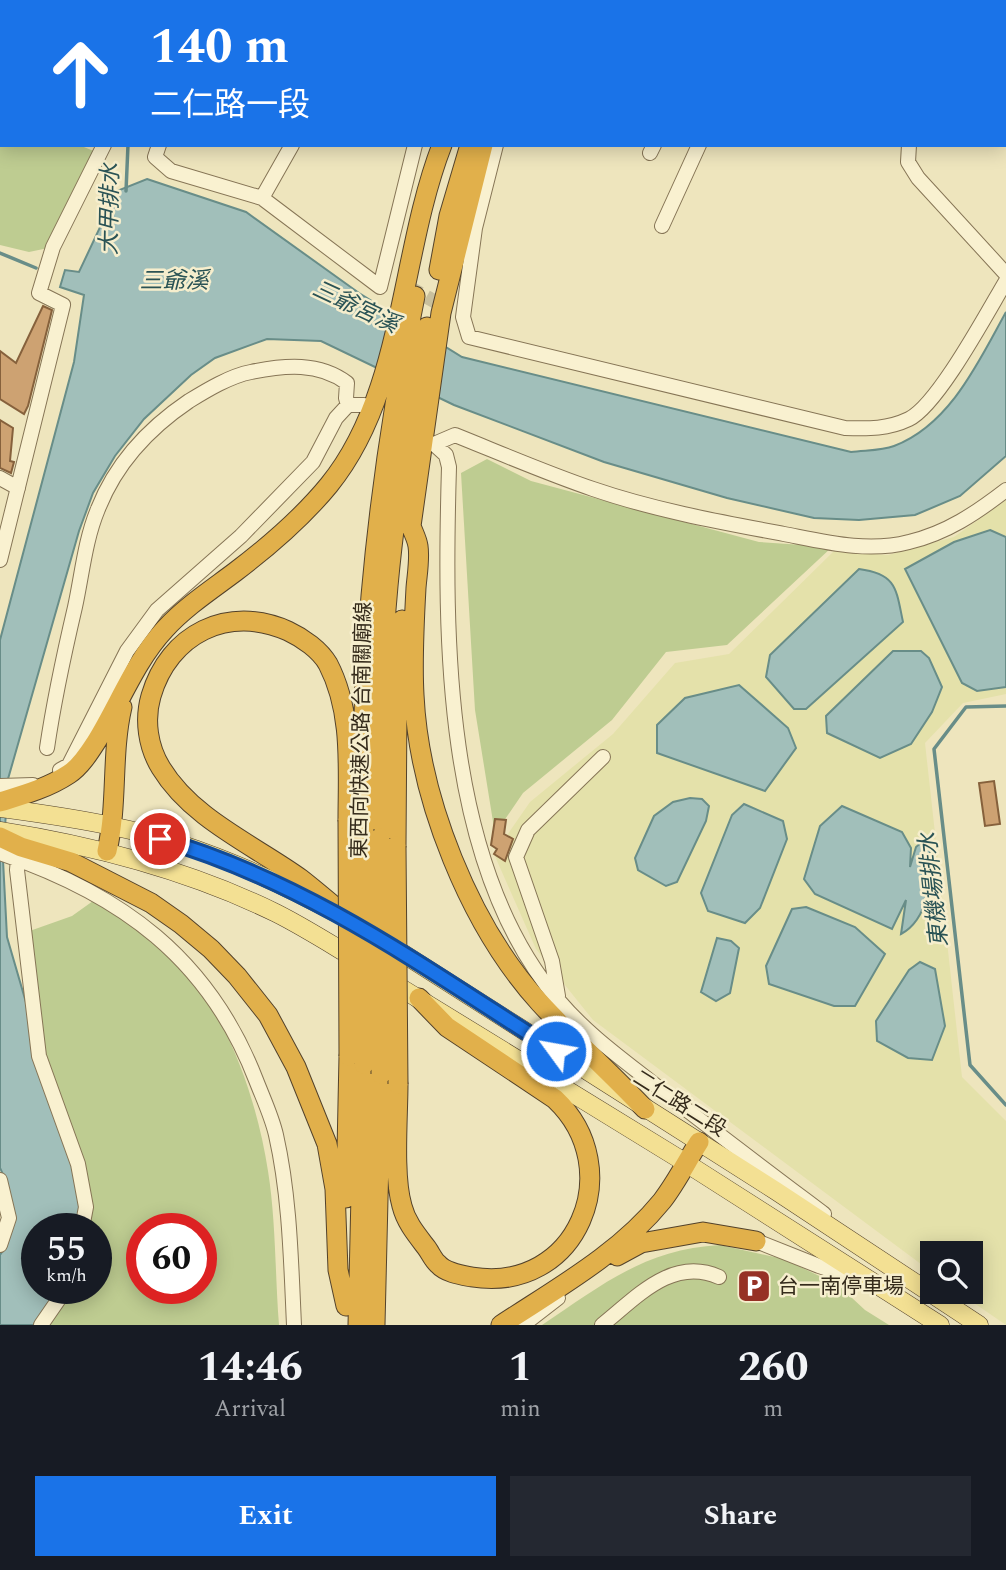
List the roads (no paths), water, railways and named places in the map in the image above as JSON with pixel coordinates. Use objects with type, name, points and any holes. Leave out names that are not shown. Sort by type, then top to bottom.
[{"type":"highway","points":[[429,303],[424,204],[441,147]]},
{"type":"highway","name":"東西向快速公路 台南關廟線","points":[[429,303],[450,147]]},
{"type":"highway","name":"東西向快速公路 台南關廟線","points":[[375,1325],[372,833],[400,419],[449,216],[469,147]]},
{"type":"highway","points":[[345,1315],[373,1069],[372,833],[401,632],[411,526],[400,419],[429,303],[482,147]]},
{"type":"highway","points":[[0,805],[28,797],[71,773],[87,756],[146,653],[165,629],[200,597],[269,543],[330,484],[353,447],[400,419]]},
{"type":"highway","points":[[411,526],[418,546],[414,694],[417,732],[424,766],[449,848],[483,925],[502,955],[540,1003],[645,1109]]},
{"type":"highway","points":[[354,923],[301,879],[190,803],[160,767],[150,746],[149,704],[163,667],[176,650],[192,636],[212,627],[254,621],[276,626],[314,647],[327,661],[336,682],[345,712],[348,748],[372,833]]},
{"type":"highway","points":[[107,851],[113,826],[116,743],[130,683]]},
{"type":"highway","points":[[0,837],[20,854],[71,862],[150,903],[211,949],[268,1015],[296,1067],[327,1144],[335,1189],[338,1270],[345,1315]]},
{"type":"highway","points":[[373,1069],[398,1173],[401,1204],[409,1225],[438,1265],[457,1274],[500,1278],[521,1275],[556,1256],[571,1239],[588,1203],[590,1164],[579,1128],[569,1112],[555,1099],[447,1027],[419,999]]},
{"type":"highway","name":"東西向快速公路 台南關廟線","points":[[358,1325],[373,1069]]},
{"type":"highway","points":[[501,1325],[578,1275],[630,1235],[664,1199],[699,1142]]},
{"type":"highway","points":[[578,1275],[642,1243],[664,1237],[703,1232],[756,1241]]},
{"type":"main road","name":"二仁路二段","points":[[28,797],[240,866],[289,888],[354,923],[699,1142],[979,1325]]},
{"type":"main road","points":[[0,831],[20,854],[107,851],[174,871],[277,914],[321,938],[686,1163],[940,1325]]},
{"type":"street","points":[[0,560],[63,305],[39,292],[53,247],[103,147]]},
{"type":"street","points":[[158,147],[155,157],[171,171],[262,198],[380,287],[415,147]]},
{"type":"street","points":[[262,198],[291,147]]},
{"type":"street","points":[[429,303],[475,229],[496,147]]},
{"type":"street","points":[[662,226],[698,147]]},
{"type":"street","points":[[909,147],[908,162],[918,178],[1006,274]]},
{"type":"street","points":[[384,274],[429,303],[469,337],[845,428],[880,429],[912,418],[929,403],[969,344],[1006,281]]},
{"type":"street","points":[[47,748],[54,697],[85,553],[98,509],[120,467],[141,440],[167,416],[200,394],[243,374],[273,368],[300,366],[333,373],[347,383],[348,405]]},
{"type":"street","points":[[348,405],[455,435],[606,493],[708,520],[869,548],[908,543],[942,531],[975,514],[1006,489]]},
{"type":"street","points":[[0,786],[28,797],[69,765],[127,651],[157,611],[241,536],[313,462],[336,418],[348,405]]},
{"type":"street","points":[[400,419],[446,455],[449,467],[449,638],[455,718],[469,812],[504,913],[521,946],[559,1001],[589,1033],[707,1126],[828,1216],[920,1278]]},
{"type":"street","points":[[0,478],[18,488]]},
{"type":"street","points":[[559,1001],[552,961],[516,857],[528,830],[603,757]]},
{"type":"street","points":[[0,853],[20,854],[127,913],[161,939],[192,970],[226,1018],[250,1064],[276,1131],[284,1175],[294,1325]]},
{"type":"street","points":[[20,854],[39,1056],[78,1164],[85,1213]]},
{"type":"street","points":[[521,946],[541,929]]},
{"type":"street","points":[[0,1180],[9,1218],[0,1245]]},
{"type":"street","points":[[523,1325],[598,1270],[636,1252],[681,1242],[719,1239],[756,1241],[881,1287]]},
{"type":"street","points":[[602,1325],[657,1280],[684,1271],[705,1271],[719,1277]]},
{"type":"street","points":[[41,1325],[55,1304]]},
{"type":"street","points":[[957,1304],[987,1325]]},
{"type":"water","name":"三爺溪","points":[[147,179],[246,212],[359,293],[462,357],[851,452],[894,446],[931,423],[961,390],[1006,312],[1006,456],[960,496],[915,515],[859,520],[814,518],[727,498],[604,462],[454,405],[321,341],[267,339],[215,358],[191,375],[144,419],[115,456],[93,493],[79,531],[8,779],[3,860],[7,937],[73,1164],[80,1207],[79,1213],[21,1213],[21,1304],[48,1304],[34,1325],[0,1325],[0,1255],[4,1249],[7,1183],[0,1168],[0,640],[74,362],[84,295],[60,287],[65,270],[79,272],[117,191]]},
{"type":"water","points":[[990,530],[1006,537],[1006,687],[977,691],[962,683],[905,569],[954,542]]},
{"type":"water","points":[[859,569],[881,575],[893,585],[903,622],[806,709],[794,709],[766,677],[770,655]]},
{"type":"water","points":[[893,651],[921,651],[929,658],[942,687],[932,712],[911,744],[880,758],[827,733],[826,716]]},
{"type":"water","points":[[739,685],[788,728],[796,748],[765,791],[657,753],[657,725],[685,698]]},
{"type":"water","points":[[690,798],[702,799],[709,806],[706,821],[677,882],[666,886],[638,870],[635,858],[654,816],[673,802]]},
{"type":"water","points":[[744,804],[783,821],[787,839],[760,908],[745,923],[708,911],[701,893],[732,815]]},
{"type":"water","points":[[842,806],[902,832],[911,848],[910,867],[916,847],[922,842],[929,846],[931,870],[927,895],[918,918],[901,934],[906,900],[892,929],[815,894],[804,879],[820,826]]},
{"type":"water","points":[[806,907],[855,927],[885,954],[855,1006],[834,1006],[769,984],[766,966],[792,909]]},
{"type":"water","points":[[717,938],[731,941],[739,948],[730,993],[716,1001],[701,992]]},
{"type":"water","points":[[920,962],[935,969],[945,1026],[932,1060],[908,1058],[877,1041],[876,1021],[909,970]]},
{"type":"waterway","name":"大甲排水","points":[[126,191],[128,147]]},
{"type":"waterway","points":[[0,253],[36,268]]},
{"type":"waterway","name":"東機場排水","points":[[1006,706],[966,707],[934,749],[970,1065],[1006,1105]]},
{"type":"tunnel","points":[[408,287],[449,309]]},
{"type":"place","name":"台一南停車場","points":[[754,1286]]},
{"type":"water label","name":"三爺宮溪","points":[[356,306]]}]
